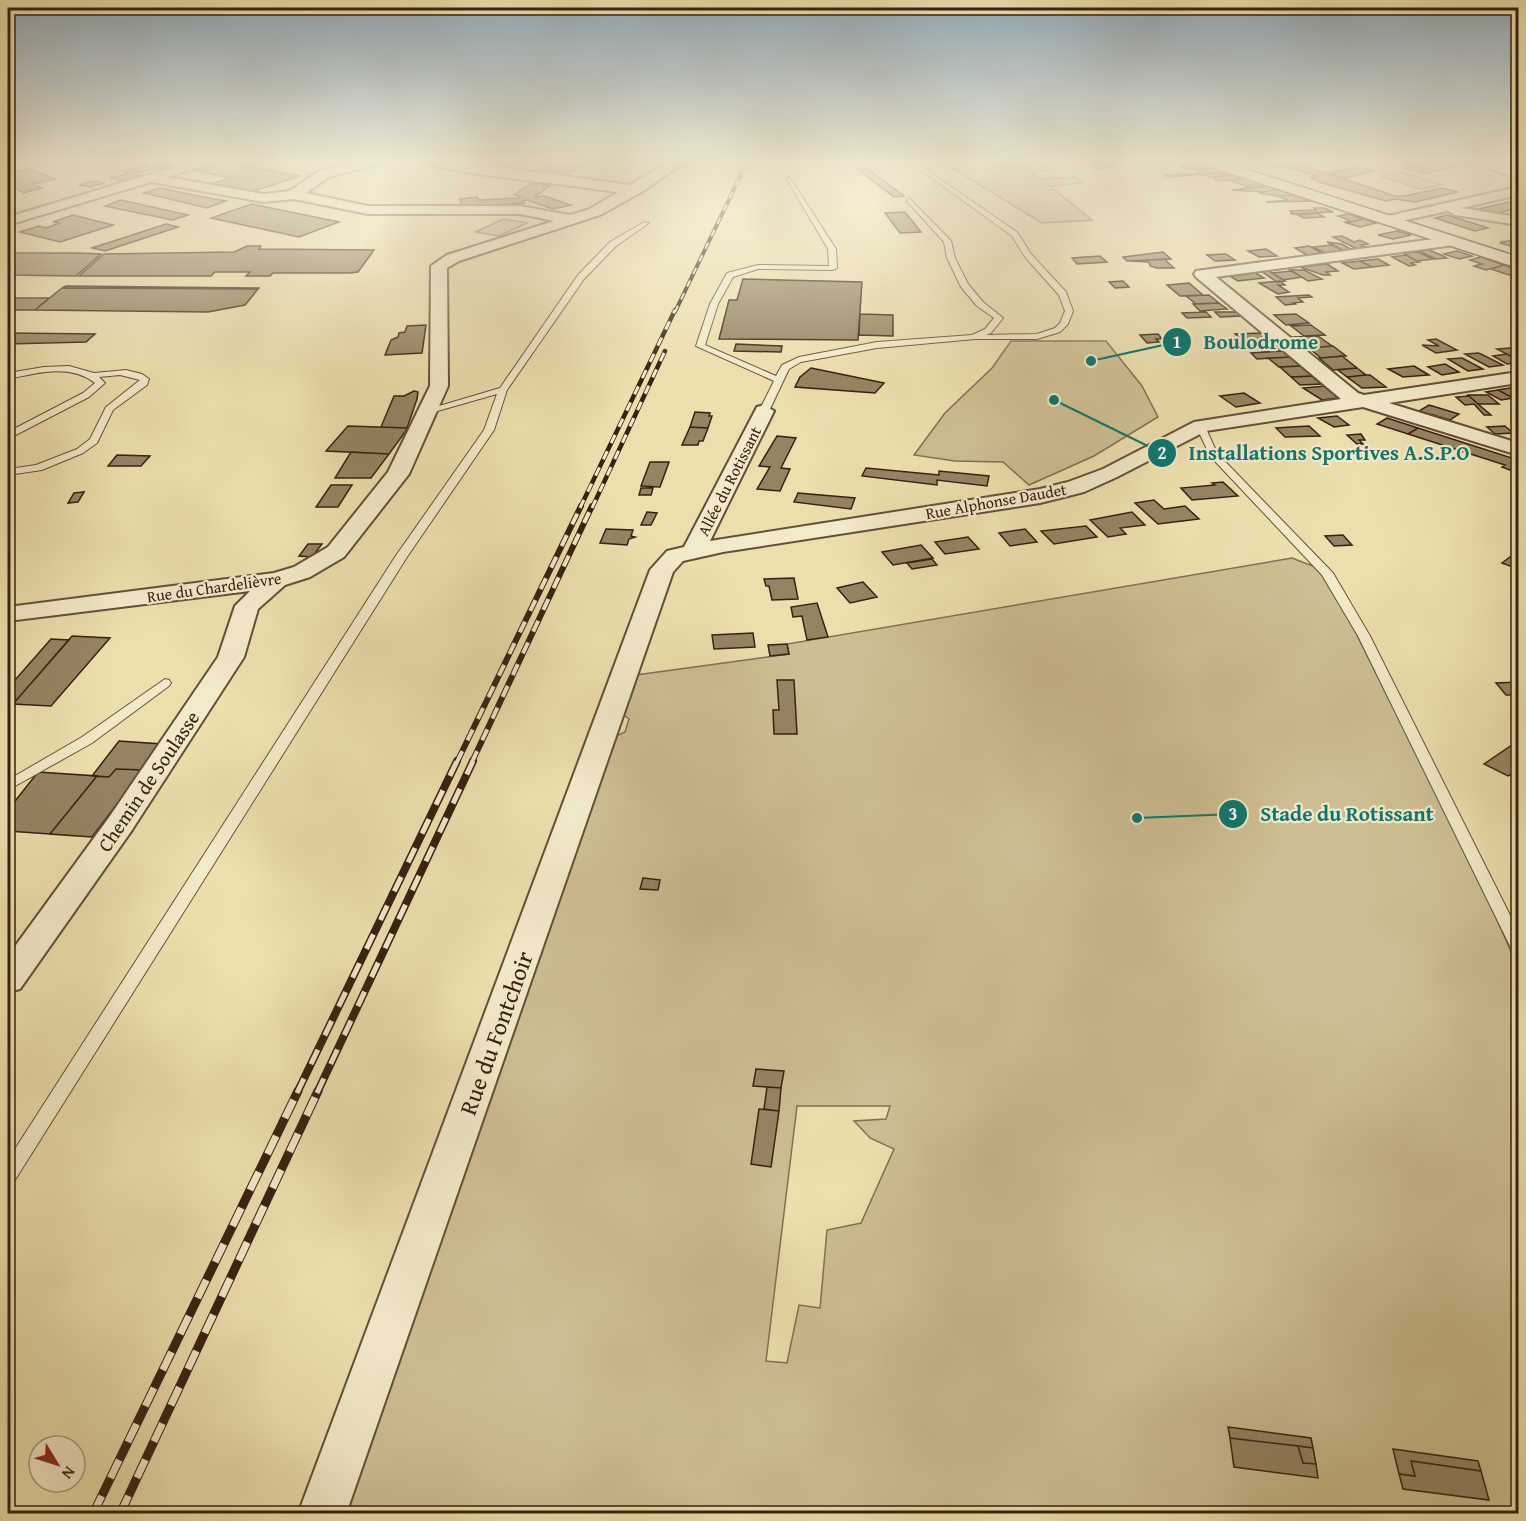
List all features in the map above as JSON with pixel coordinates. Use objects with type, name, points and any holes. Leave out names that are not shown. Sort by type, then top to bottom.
[{"type":"main road","points":[[1428,231],[1518,263]]},
{"type":"main road","points":[[1436,231],[1518,255]]},
{"type":"street","name":"Rue du Chardelièvre","points":[[8,614],[277,580],[302,572],[336,552],[398,474],[439,386],[439,266],[453,258],[542,231]]},
{"type":"street","points":[[1449,242],[1202,274],[1350,397],[1518,449]]},
{"type":"street","name":"Rue Alphonse Daudet","points":[[685,553],[1040,496],[1076,487],[1110,473],[1200,426],[1518,377]]},
{"type":"street","name":"Allée du Rotissant","points":[[685,553],[764,411]]},
{"type":"street","name":"Rue du Fontchoir","points":[[322,1514],[662,570],[685,553]]},
{"type":"street","name":"Chemin de Soulasse","points":[[8,980],[121,823],[231,657],[247,606],[277,580]]},
{"type":"lane","points":[[8,1175],[401,557],[489,430],[503,390],[581,277],[613,244],[633,231]]},
{"type":"lane","points":[[778,380],[700,346],[714,304],[730,275],[758,267],[833,268],[832,249],[821,231]]},
{"type":"lane","points":[[937,231],[947,242],[951,258],[964,285],[980,304],[999,318],[988,331],[973,337]]},
{"type":"lane","points":[[764,411],[785,367],[799,360],[877,345],[973,337],[1026,338],[1052,333],[1063,325],[1069,311],[1063,294],[1009,231]]},
{"type":"lane","points":[[8,376],[65,369],[78,370],[94,376],[101,383],[86,395],[8,436]]},
{"type":"lane","points":[[8,472],[38,468],[80,451],[94,441],[109,409],[144,384],[145,379],[124,372],[110,371],[94,376]]},
{"type":"lane","points":[[428,411],[503,390]]},
{"type":"lane","points":[[1200,426],[1213,454],[1327,573],[1364,636],[1518,946]]},
{"type":"lane","points":[[8,786],[87,740],[165,683]]},
{"type":"shaded area","points":[[478,231],[510,231],[499,236],[476,232]]},
{"type":"shaded area","points":[[1011,341],[1106,341],[1142,386],[1158,417],[1094,456],[1029,485],[1003,462],[955,461],[914,455],[945,413],[992,368]]},
{"type":"shaded area","points":[[1292,558],[1318,568],[1348,617],[1475,871],[1518,967],[1518,1513],[346,1514],[610,739],[625,732],[629,719],[619,711],[636,675],[789,654],[787,644]],"holes":[[[797,1106],[890,1106],[886,1119],[854,1121],[870,1138],[894,1149],[861,1223],[827,1230],[820,1308],[799,1305],[787,1363],[766,1361]]]},
{"type":"building","points":[[23,231],[94,231],[60,242],[20,232]]},
{"type":"building","points":[[144,231],[166,231],[105,251],[92,248]]},
{"type":"building","points":[[271,231],[315,231],[299,237]]},
{"type":"building","points":[[898,231],[921,232],[900,233]]},
{"type":"building","points":[[1397,231],[1411,235],[1393,239],[1378,235]]},
{"type":"building","points":[[1342,236],[1354,242],[1360,240],[1368,244],[1361,245],[1368,248],[1357,249],[1333,237]]},
{"type":"building","points":[[1518,240],[1518,248],[1500,243],[1501,242]]},
{"type":"building","points":[[1327,242],[1342,244],[1352,250],[1344,251]]},
{"type":"building","points":[[1332,245],[1344,251],[1325,253],[1313,247]]},
{"type":"building","points":[[247,246],[261,246],[259,249],[374,250],[358,272],[350,273],[273,273],[270,276],[246,276],[250,272],[215,272],[211,276],[79,276],[104,254],[234,252]]},
{"type":"building","points":[[1309,246],[1322,253],[1307,255],[1295,248]]},
{"type":"building","points":[[1266,249],[1277,256],[1259,257],[1248,251]]},
{"type":"building","points":[[1429,250],[1447,258],[1436,259],[1419,251]]},
{"type":"building","points":[[1457,251],[1472,256],[1459,259],[1444,254]]},
{"type":"building","points":[[1163,252],[1171,259],[1127,261],[1123,257]]},
{"type":"building","points":[[1417,252],[1433,259],[1417,261],[1403,253]]},
{"type":"building","points":[[8,253],[101,254],[76,276],[8,275]]},
{"type":"building","points":[[1226,254],[1235,260],[1215,261],[1207,255]]},
{"type":"building","points":[[1406,255],[1419,262],[1410,263],[1415,265],[1409,266],[1392,257]]},
{"type":"building","points":[[1100,256],[1107,262],[1077,264],[1072,258]]},
{"type":"building","points":[[1481,257],[1504,265],[1486,270],[1474,266],[1482,264],[1470,260]]},
{"type":"building","points":[[1164,259],[1174,268],[1157,268],[1150,266],[1149,262],[1131,261]]},
{"type":"building","points":[[1378,259],[1389,265],[1372,267],[1360,261]]},
{"type":"building","points":[[1360,261],[1372,267],[1354,269],[1342,263]]},
{"type":"building","points":[[1327,264],[1338,271],[1326,272],[1330,275],[1323,275],[1300,267]]},
{"type":"building","points":[[1504,265],[1518,272],[1509,275],[1491,269]]},
{"type":"building","points":[[1268,270],[1285,281],[1277,282],[1261,271]]},
{"type":"building","points":[[1290,270],[1304,270],[1322,279],[1308,281]]},
{"type":"building","points":[[1291,271],[1302,277],[1283,280],[1272,273]]},
{"type":"building","points":[[1254,272],[1264,278],[1238,281],[1228,275]]},
{"type":"building","points":[[743,279],[862,282],[858,340],[719,339],[729,300],[737,300]]},
{"type":"building","points":[[1123,281],[1129,287],[1115,288],[1109,282]]},
{"type":"building","points":[[1280,281],[1285,285],[1278,285],[1289,292],[1278,294],[1259,283]]},
{"type":"building","points":[[1189,283],[1203,295],[1180,296],[1167,285]]},
{"type":"building","points":[[66,286],[260,288],[62,288]]},
{"type":"building","points":[[62,288],[258,289],[245,305],[208,312],[35,310]]},
{"type":"building","points":[[1209,295],[1219,303],[1196,304],[1186,296]]},
{"type":"building","points":[[1309,295],[1312,297],[1298,298],[1303,302],[1285,305],[1276,297]]},
{"type":"building","points":[[8,298],[49,298],[35,310],[8,310]]},
{"type":"building","points":[[1219,303],[1227,309],[1200,311],[1193,304]]},
{"type":"building","points":[[1206,312],[1211,317],[1187,318],[1182,313]]},
{"type":"building","points":[[1215,312],[1237,312],[1241,316],[1220,317]]},
{"type":"building","points":[[860,314],[893,315],[893,336],[859,335]]},
{"type":"building","points":[[1296,314],[1309,323],[1286,325],[1274,315]]},
{"type":"building","points":[[426,325],[422,353],[385,355],[391,340],[398,337],[399,333],[405,332],[407,326]]},
{"type":"building","points":[[1311,325],[1325,335],[1304,336],[1291,326]]},
{"type":"building","points":[[8,333],[95,334],[86,342],[8,344]]},
{"type":"building","points":[[1262,333],[1272,342],[1245,343],[1235,334]]},
{"type":"building","points":[[1158,334],[1162,339],[1156,339],[1159,342],[1147,343],[1140,335]]},
{"type":"building","points":[[1318,336],[1332,346],[1313,348],[1303,340],[1293,340],[1290,337]]},
{"type":"building","points":[[1436,339],[1457,350],[1436,353],[1422,345],[1439,346],[1428,340]]},
{"type":"building","points":[[1272,342],[1283,351],[1263,352],[1252,343]]},
{"type":"building","points":[[736,344],[782,346],[781,352],[734,351]]},
{"type":"building","points":[[1333,346],[1346,356],[1321,358],[1309,348]]},
{"type":"building","points":[[1510,348],[1518,352],[1518,360],[1497,349]]},
{"type":"building","points":[[1283,351],[1290,357],[1257,359],[1251,353]]},
{"type":"building","points":[[1478,353],[1503,365],[1489,367],[1465,354]]},
{"type":"building","points":[[1507,354],[1518,362],[1507,364],[1493,356]]},
{"type":"building","points":[[1342,356],[1357,368],[1333,370],[1319,358]]},
{"type":"building","points":[[1290,357],[1301,366],[1279,367],[1268,358]]},
{"type":"building","points":[[1462,358],[1483,369],[1468,371],[1448,359]]},
{"type":"building","points":[[1445,364],[1459,372],[1442,375],[1428,367]]},
{"type":"building","points":[[1301,366],[1312,376],[1291,377],[1280,367]]},
{"type":"building","points":[[1414,366],[1429,375],[1403,377],[1388,369]]},
{"type":"building","points":[[811,368],[884,383],[875,393],[795,387],[800,377]]},
{"type":"building","points":[[1357,368],[1366,375],[1347,377],[1338,370]]},
{"type":"building","points":[[1370,375],[1386,387],[1362,388],[1347,377]]},
{"type":"building","points":[[1312,376],[1321,384],[1300,385],[1291,377]]},
{"type":"building","points":[[1325,386],[1338,398],[1322,400],[1303,388]]},
{"type":"building","points":[[1510,388],[1518,393],[1518,397],[1513,398],[1498,390]]},
{"type":"building","points":[[1498,390],[1513,398],[1501,400],[1486,392]]},
{"type":"building","points":[[414,391],[418,392],[417,399],[407,428],[381,427],[394,396],[404,396]]},
{"type":"building","points":[[1244,393],[1260,403],[1236,407],[1220,396]]},
{"type":"building","points":[[1468,395],[1488,395],[1499,404],[1478,404]]},
{"type":"building","points":[[1469,396],[1491,415],[1484,415],[1474,404],[1465,405],[1456,397]]},
{"type":"building","points":[[1429,405],[1459,414],[1450,420],[1419,411]]},
{"type":"building","points":[[695,412],[710,413],[709,416],[712,416],[708,428],[690,427]]},
{"type":"building","points":[[1337,416],[1349,425],[1334,427],[1318,418]]},
{"type":"building","points":[[1387,418],[1418,428],[1408,434],[1377,424]]},
{"type":"building","points":[[348,426],[408,428],[389,454],[326,451]]},
{"type":"building","points":[[1309,426],[1320,436],[1285,437],[1276,428]]},
{"type":"building","points":[[1505,426],[1513,433],[1495,434],[1487,427]]},
{"type":"building","points":[[690,427],[708,428],[703,441],[699,441],[698,445],[682,445]]},
{"type":"building","points":[[1418,428],[1518,460],[1518,473],[1502,467],[1505,465],[1408,434]]},
{"type":"building","points":[[1361,434],[1365,440],[1359,440],[1363,444],[1357,444],[1347,435]]},
{"type":"building","points":[[777,436],[796,438],[781,468],[790,469],[780,491],[757,489],[770,467],[759,466]]},
{"type":"building","points":[[351,452],[389,454],[371,478],[335,478]]},
{"type":"building","points":[[117,455],[150,456],[141,466],[108,466]]},
{"type":"building","points":[[650,462],[669,462],[660,487],[641,486]]},
{"type":"building","points":[[866,468],[939,475],[939,471],[989,476],[987,486],[937,480],[937,485],[862,476]]},
{"type":"building","points":[[1223,482],[1238,496],[1192,500],[1181,488],[1215,485],[1212,483]]},
{"type":"building","points":[[331,485],[352,485],[338,507],[316,507]]},
{"type":"building","points":[[641,488],[653,488],[651,495],[639,495]]},
{"type":"building","points":[[84,492],[78,502],[68,503],[74,493]]},
{"type":"building","points":[[798,493],[855,498],[851,509],[794,502]]},
{"type":"building","points":[[1154,500],[1164,509],[1185,506],[1199,519],[1158,524],[1135,503]]},
{"type":"building","points":[[647,512],[657,513],[651,525],[641,525]]},
{"type":"building","points":[[1132,512],[1145,525],[1120,528],[1126,534],[1108,537],[1090,520]]},
{"type":"building","points":[[1086,526],[1097,537],[1054,544],[1041,531]]},
{"type":"building","points":[[606,529],[633,530],[631,536],[635,537],[629,539],[627,545],[600,543]]},
{"type":"building","points":[[1025,529],[1037,542],[1010,546],[999,533]]},
{"type":"building","points":[[1343,535],[1352,545],[1334,546],[1325,536]]},
{"type":"building","points":[[968,537],[979,549],[945,554],[935,542]]},
{"type":"building","points":[[308,544],[322,544],[312,557],[299,556]]},
{"type":"building","points":[[921,545],[933,558],[893,565],[882,552]]},
{"type":"building","points":[[1518,551],[1518,569],[1502,563]]},
{"type":"building","points":[[932,559],[937,565],[912,569],[907,563]]},
{"type":"building","points":[[794,578],[798,599],[772,600],[769,586],[766,586],[764,579]]},
{"type":"building","points":[[863,582],[877,597],[850,603],[837,588]]},
{"type":"building","points":[[817,603],[828,637],[807,640],[802,616],[793,617],[791,607]]},
{"type":"building","points":[[753,633],[755,647],[714,649],[712,635]]},
{"type":"building","points":[[72,636],[110,638],[51,706],[13,704]]},
{"type":"building","points":[[51,639],[69,640],[13,704],[8,704],[8,688]]},
{"type":"building","points":[[787,644],[789,654],[770,656],[768,645]]},
{"type":"building","points":[[777,680],[794,680],[797,734],[774,734],[773,710],[779,710]]},
{"type":"building","points":[[1518,682],[1518,695],[1506,695],[1496,683]]},
{"type":"building","points":[[119,741],[162,744],[143,770],[116,769],[109,777],[92,776]]},
{"type":"building","points":[[1515,743],[1518,745],[1518,774],[1515,772],[1508,776],[1484,764]]},
{"type":"building","points":[[116,769],[143,770],[92,837],[50,834],[97,776],[109,777]]},
{"type":"building","points":[[38,772],[97,776],[50,834],[8,831],[8,810]]},
{"type":"building","points":[[643,878],[660,880],[658,890],[640,889]]},
{"type":"building","points":[[756,1069],[784,1071],[781,1088],[753,1086]]},
{"type":"building","points":[[767,1087],[781,1088],[779,1111],[764,1109]]},
{"type":"building","points":[[759,1109],[779,1111],[771,1167],[751,1164]]},
{"type":"building","points":[[1228,1427],[1311,1438],[1313,1448],[1230,1438]]},
{"type":"building","points":[[1230,1438],[1298,1446],[1303,1463],[1316,1464],[1318,1478],[1234,1467]]},
{"type":"building","points":[[1298,1446],[1313,1448],[1316,1464],[1303,1463]]},
{"type":"building","points":[[1393,1449],[1478,1461],[1481,1471],[1411,1461],[1415,1476],[1399,1474]]},
{"type":"building","points":[[1411,1461],[1481,1471],[1489,1500],[1403,1489],[1399,1474],[1415,1476]]},
{"type":"railway","points":[[675,312],[714,231]]},
{"type":"railway","points":[[580,508],[675,310]]},
{"type":"railway","points":[[592,508],[665,351]]},
{"type":"railway","points":[[457,762],[581,506]]},
{"type":"railway","points":[[472,762],[592,506]]},
{"type":"railway","points":[[297,1093],[457,761]]},
{"type":"railway","points":[[317,1093],[473,761]]},
{"type":"railway","points":[[93,1514],[298,1091]]},
{"type":"railway","points":[[120,1514],[318,1091]]},
{"type":"place","name":"Boulodrome","points":[[1091,361]]},
{"type":"place","name":"Installations Sportives A.S.P.O","points":[[1054,400]]},
{"type":"place","name":"Stade du Rotissant","points":[[1137,818]]}]
